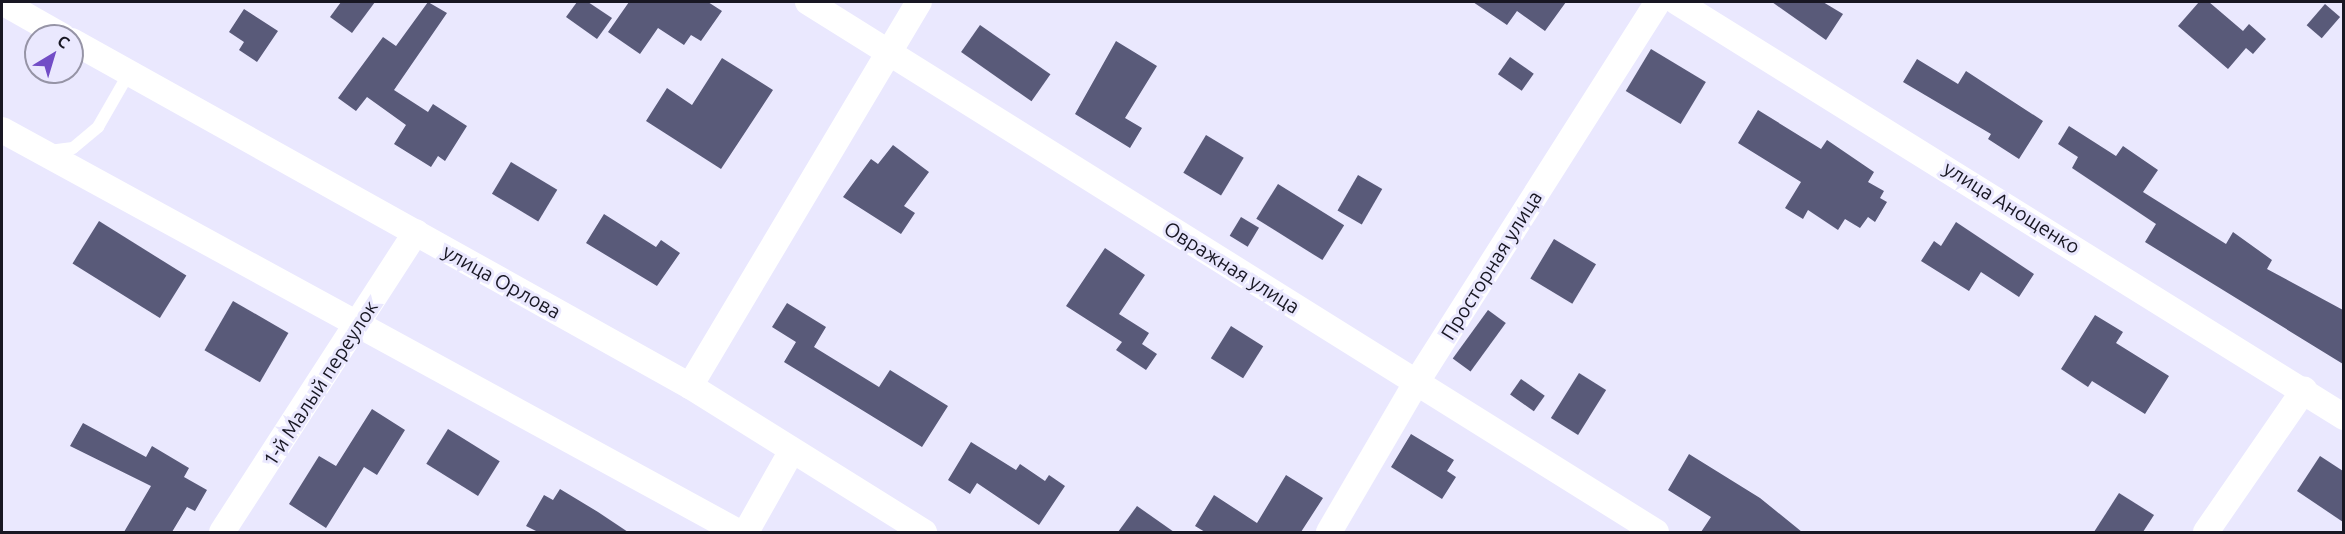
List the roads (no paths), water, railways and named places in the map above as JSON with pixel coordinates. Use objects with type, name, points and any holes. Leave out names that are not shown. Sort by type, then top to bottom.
[{"type":"street","points":[[2,2],[41,24]]},
{"type":"street","name":"Овражная улица","points":[[808,2],[1656,532]]},
{"type":"street","points":[[690,386],[919,2]]},
{"type":"street","name":"Просторная улица","points":[[1329,532],[1416,382],[1658,2]]},
{"type":"street","name":"улица Анощенко","points":[[1677,2],[2304,390],[2343,417]]},
{"type":"street","name":"улица Орлова","points":[[84,48],[690,386],[791,452],[924,532]]},
{"type":"street","points":[[2,130],[361,323],[738,532]]},
{"type":"street","name":"1-й Малый переулок","points":[[222,532],[361,323],[416,232]]},
{"type":"street","points":[[2206,532],[2304,390]]},
{"type":"street","points":[[746,532],[791,452]]},
{"type":"lane","points":[[42,151],[73,148],[98,127],[129,73]]}]
